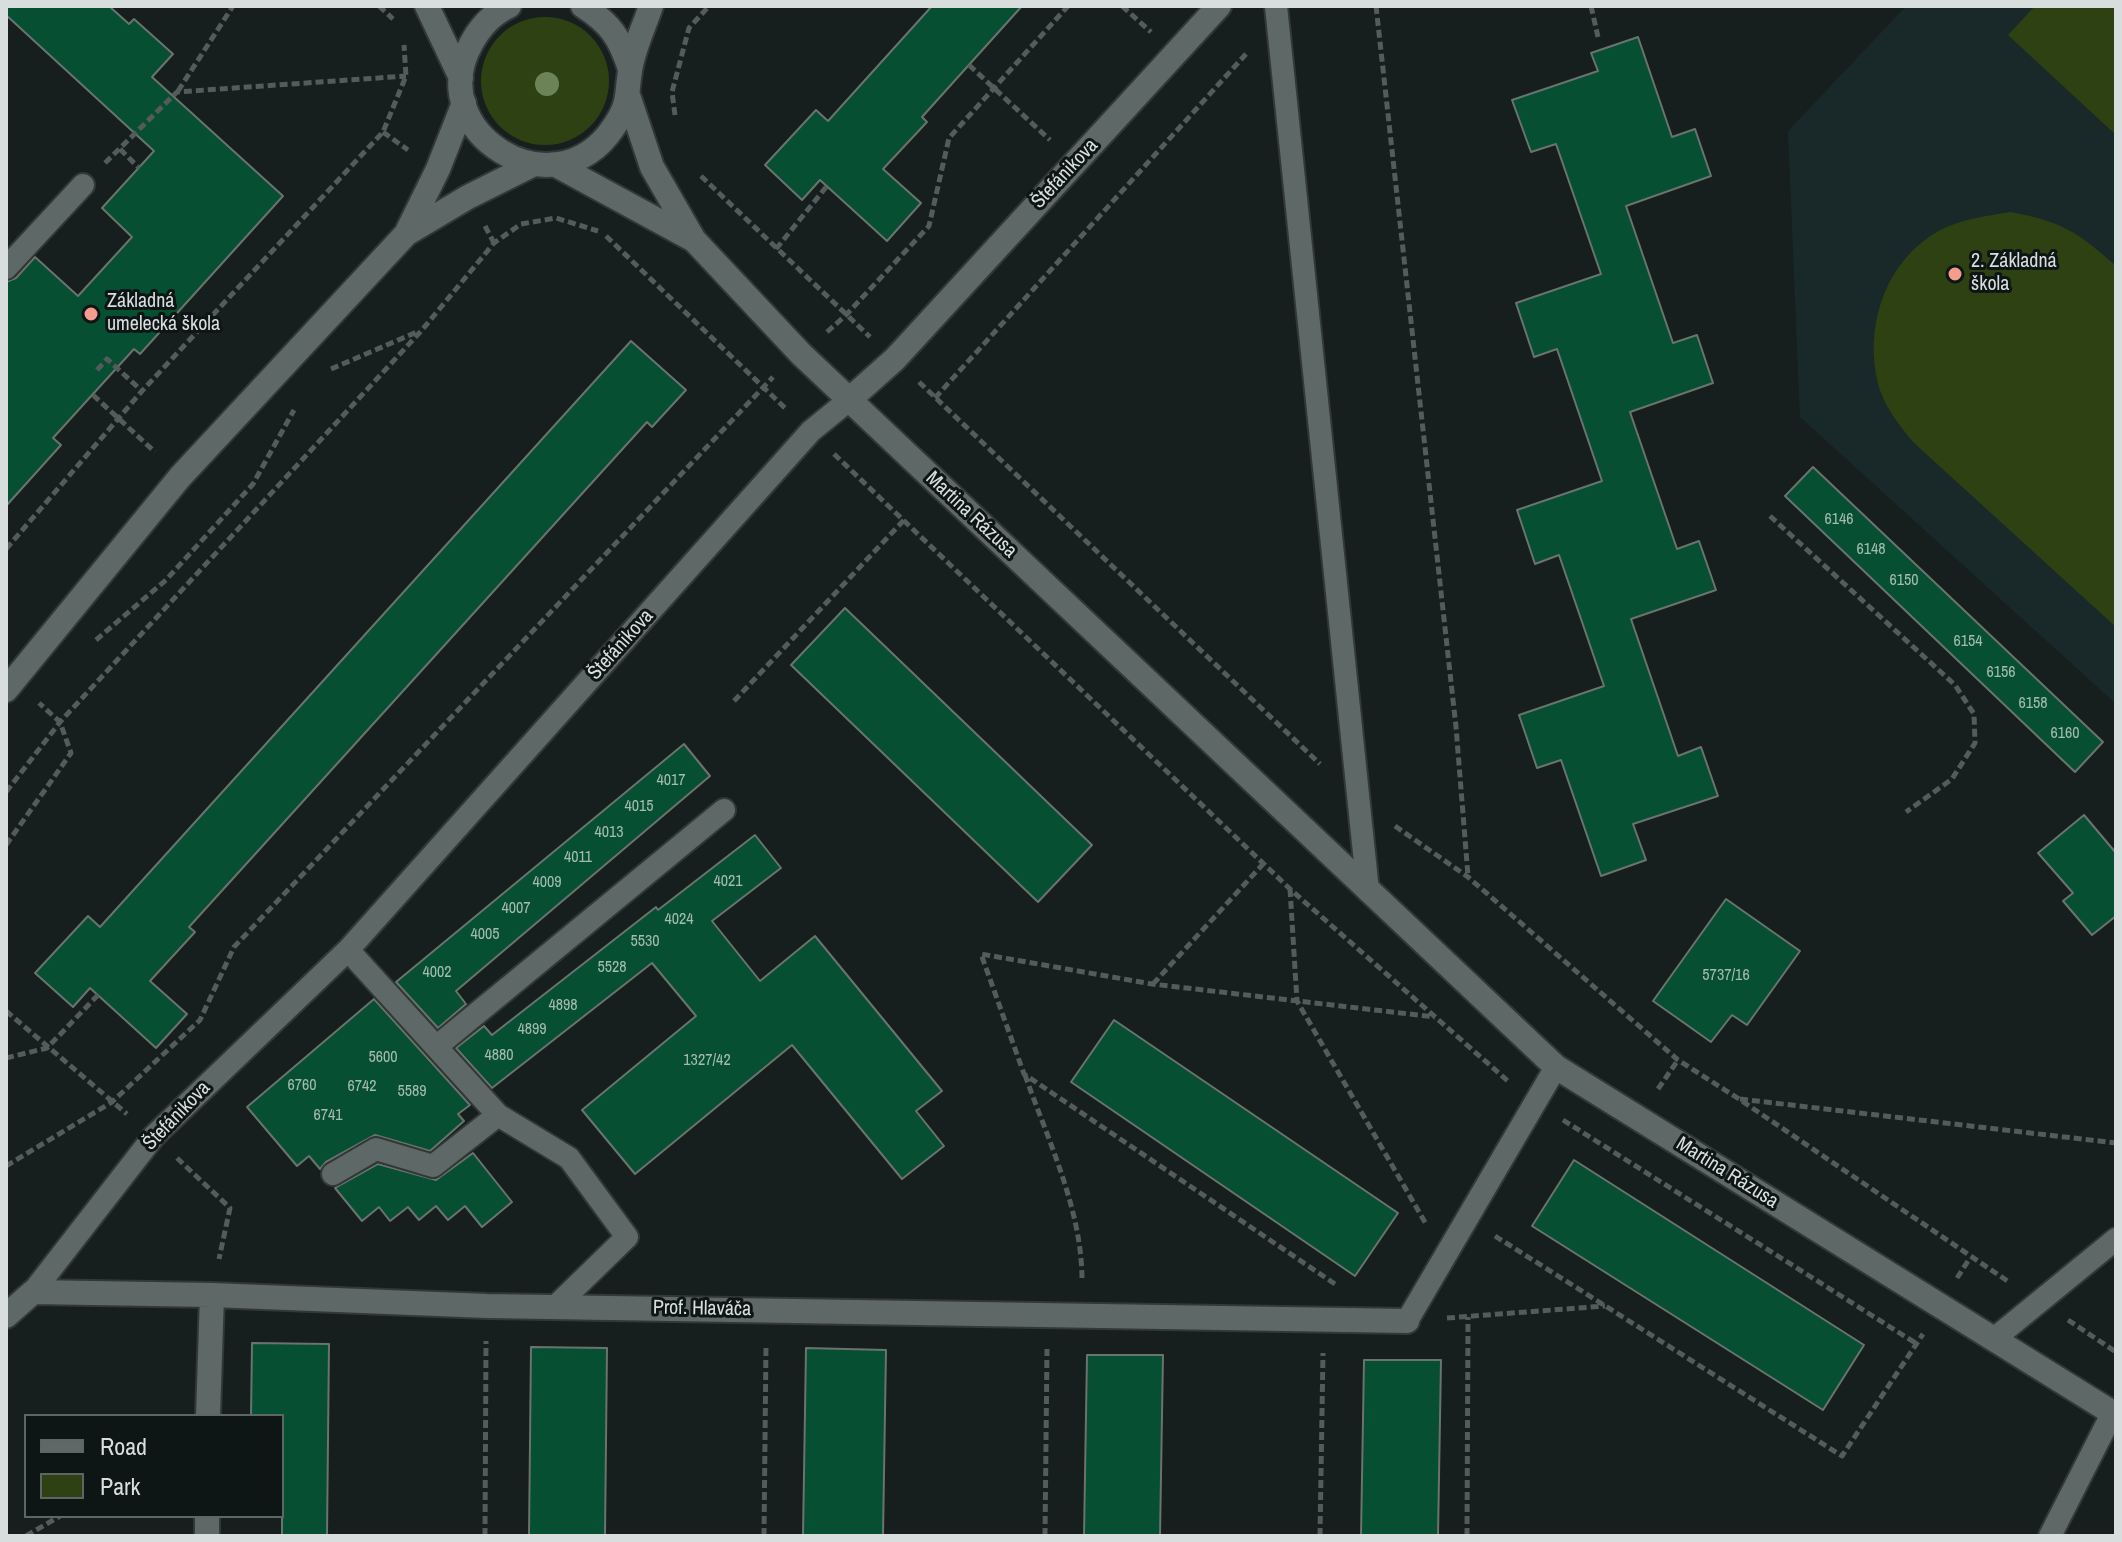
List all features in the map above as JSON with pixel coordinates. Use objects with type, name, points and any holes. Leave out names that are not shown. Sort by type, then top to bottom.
[{"type":"street","points":[[427,6],[461,78]]},
{"type":"street","points":[[509,6],[498,11],[479,30],[466,53],[461,78],[464,103],[474,126],[489,144],[509,158],[544,165],[694,240]]},
{"type":"street","points":[[583,6],[603,19],[621,42],[630,69]]},
{"type":"street","points":[[6,690],[180,477],[406,234],[468,197],[544,165],[579,160],[599,147],[615,127],[629,98],[630,69],[651,6]]},
{"type":"street","name":"Štefánikova","points":[[849,400],[895,359],[1219,6]]},
{"type":"street","name":"Martina Rázusa","points":[[629,98],[652,167],[694,240],[801,354],[1556,1067],[2114,1414]]},
{"type":"street","points":[[406,234],[438,169],[464,103]]},
{"type":"street","points":[[6,1316],[33,1292]]},
{"type":"street","name":"Prof. Hlaváča","points":[[33,1292],[212,1295],[487,1306],[1407,1321]]},
{"type":"street","points":[[208,1414],[212,1295]]},
{"type":"lane","points":[[1276,13],[1368,891]]},
{"type":"lane","points":[[6,268],[83,185]]},
{"type":"lane","name":"Štefánikova","points":[[33,1292],[154,1136],[348,950],[811,431],[849,400]]},
{"type":"lane","points":[[436,1047],[724,810]]},
{"type":"lane","points":[[348,950],[498,1115],[569,1158],[627,1237],[555,1307]]},
{"type":"lane","points":[[1407,1321],[1556,1067]]},
{"type":"lane","points":[[333,1174],[376,1149],[433,1166],[498,1115]]},
{"type":"lane","points":[[1995,1338],[2042,1303],[2116,1239]]},
{"type":"lane","points":[[2050,1536],[2114,1414]]},
{"type":"path","points":[[83,185],[177,92],[233,6]]},
{"type":"path","points":[[6,1166],[112,1102],[200,1020],[234,947],[762,386],[845,316],[929,226],[949,138],[1068,6]]},
{"type":"path","points":[[1376,6],[1454,712],[1468,877]]},
{"type":"path","points":[[1591,6],[1598,37]]},
{"type":"path","points":[[935,398],[1276,13]]},
{"type":"path","points":[[6,549],[142,391],[383,132],[406,76],[403,40]]},
{"type":"path","points":[[969,65],[1075,162]]},
{"type":"path","points":[[177,92],[406,76]]},
{"type":"path","points":[[120,149],[139,168]]},
{"type":"path","points":[[690,166],[1358,801],[1468,877],[1678,1060],[1970,1258],[2116,1352]]},
{"type":"path","points":[[776,249],[827,186]]},
{"type":"path","points":[[6,792],[60,722],[422,330],[326,371]]},
{"type":"path","points":[[97,370],[107,359],[142,391]]},
{"type":"path","points":[[93,395],[155,452]]},
{"type":"path","points":[[95,640],[166,580],[253,484],[298,404]]},
{"type":"path","points":[[1770,516],[1955,685],[1974,714],[1975,743],[1952,779],[1906,812]]},
{"type":"path","points":[[734,701],[904,520]]},
{"type":"path","points":[[6,845],[71,753],[60,722],[33,696]]},
{"type":"path","points":[[1152,984],[1264,863]]},
{"type":"path","points":[[1290,889],[1297,1001],[1445,1256]]},
{"type":"path","points":[[1082,1316],[1082,1260],[1067,1191],[981,954],[1152,984],[1436,1017]]},
{"type":"path","points":[[6,1058],[47,1048],[98,995]]},
{"type":"path","points":[[1024,1074],[1337,1285]]},
{"type":"path","points":[[1739,1099],[2116,1143]]},
{"type":"path","points":[[1467,1218],[1842,1456],[1970,1258]]},
{"type":"path","points":[[485,1536],[487,1306]]},
{"type":"path","points":[[1407,1321],[1606,1306]]},
{"type":"path","points":[[764,1536],[767,1310]]},
{"type":"path","points":[[1045,1536],[1047,1315]]},
{"type":"path","points":[[1467,1536],[1468,1317]]},
{"type":"path","points":[[1320,1536],[1323,1319]]},
{"type":"path","points":[[26,1536],[57,1518]]},
{"type":"shaded area","name":"2. Základná škola","points":[[1906,6],[2116,6],[2116,704],[1800,417],[1788,131]]},
{"type":"green space","points":[[2035,6],[2116,6],[2116,135],[2008,35]]},
{"type":"green space","points":[[545,17],[570,22],[590,36],[604,56],[609,81],[604,106],[590,126],[570,140],[545,145],[520,140],[500,126],[486,106],[481,81],[486,56],[500,36],[520,22]]},
{"type":"green space","points":[[2010,212],[2043,219],[2068,230],[2091,244],[2116,266],[2116,627],[1913,442],[1888,408],[1878,384],[1874,343],[1876,322],[1881,303],[1899,266],[1938,231],[1968,220]]},
{"type":"building","name":"Základná umelecká škola","points":[[6,6],[109,6],[129,24],[134,19],[173,54],[152,77],[283,196],[140,354],[134,349],[53,438],[61,445],[6,506],[6,282],[16,278],[35,257],[78,296],[132,237],[102,208],[154,151],[6,15]]},
{"type":"building","points":[[932,6],[1022,6],[922,117],[927,122],[883,169],[921,203],[887,241],[820,180],[802,200],[765,165],[816,110],[828,121]]},
{"type":"building","points":[[1638,37],[1672,137],[1695,129],[1711,176],[1626,206],[1673,343],[1697,335],[1713,383],[1630,412],[1677,549],[1699,541],[1716,590],[1631,619],[1678,756],[1701,747],[1718,796],[1633,824],[1646,860],[1601,876],[1561,760],[1537,768],[1519,715],[1604,686],[1559,555],[1535,564],[1517,510],[1602,481],[1557,349],[1534,357],[1516,303],[1601,274],[1556,144],[1531,152],[1512,100],[1598,71],[1591,53]]},
{"type":"building","points":[[631,341],[686,390],[652,427],[647,422],[189,927],[195,932],[150,981],[187,1014],[156,1048],[90,988],[73,1007],[35,973],[88,916],[100,927]]},
{"type":"building","points":[[1813,467],[2103,742],[2075,772],[1785,496]]},
{"type":"building","points":[[845,608],[1092,845],[1038,902],[791,665]]},
{"type":"building","points":[[684,744],[710,776],[456,991],[466,1004],[438,1028],[396,982]]},
{"type":"building","points":[[2084,815],[2116,853],[2116,916],[2092,935],[2063,901],[2073,893],[2038,853]]},
{"type":"building","points":[[755,835],[781,868],[712,921],[760,981],[815,936],[942,1091],[916,1111],[944,1146],[902,1179],[792,1045],[635,1174],[582,1110],[696,1016],[652,963],[492,1088],[456,1048],[484,1026],[492,1035],[656,907],[658,910]]},
{"type":"building","points":[[1726,899],[1800,951],[1747,1025],[1732,1015],[1711,1042],[1653,1001]]},
{"type":"building","points":[[374,999],[470,1105],[458,1114],[464,1121],[430,1151],[375,1135],[326,1162],[320,1169],[309,1156],[297,1166],[247,1107]]},
{"type":"building","points":[[1114,1020],[1398,1213],[1355,1276],[1071,1082]]},
{"type":"building","points":[[473,1153],[512,1202],[482,1227],[465,1206],[448,1220],[436,1206],[419,1220],[408,1207],[390,1221],[379,1207],[362,1221],[335,1188],[378,1164],[436,1180]]},
{"type":"building","points":[[1574,1160],[1864,1345],[1823,1410],[1532,1226]]},
{"type":"building","points":[[252,1343],[329,1344],[327,1536],[282,1536],[284,1414],[251,1414]]},
{"type":"building","points":[[531,1347],[607,1348],[605,1536],[529,1536]]},
{"type":"building","points":[[806,1348],[886,1350],[883,1536],[803,1536]]},
{"type":"building","points":[[1087,1355],[1163,1355],[1160,1536],[1084,1536]]},
{"type":"building","points":[[1364,1360],[1441,1360],[1438,1536],[1361,1536]]},
{"type":"place","name":"2. Základná škola","points":[[1955,274]]},
{"type":"place","name":"Základná umelecká škola","points":[[91,314]]}]
